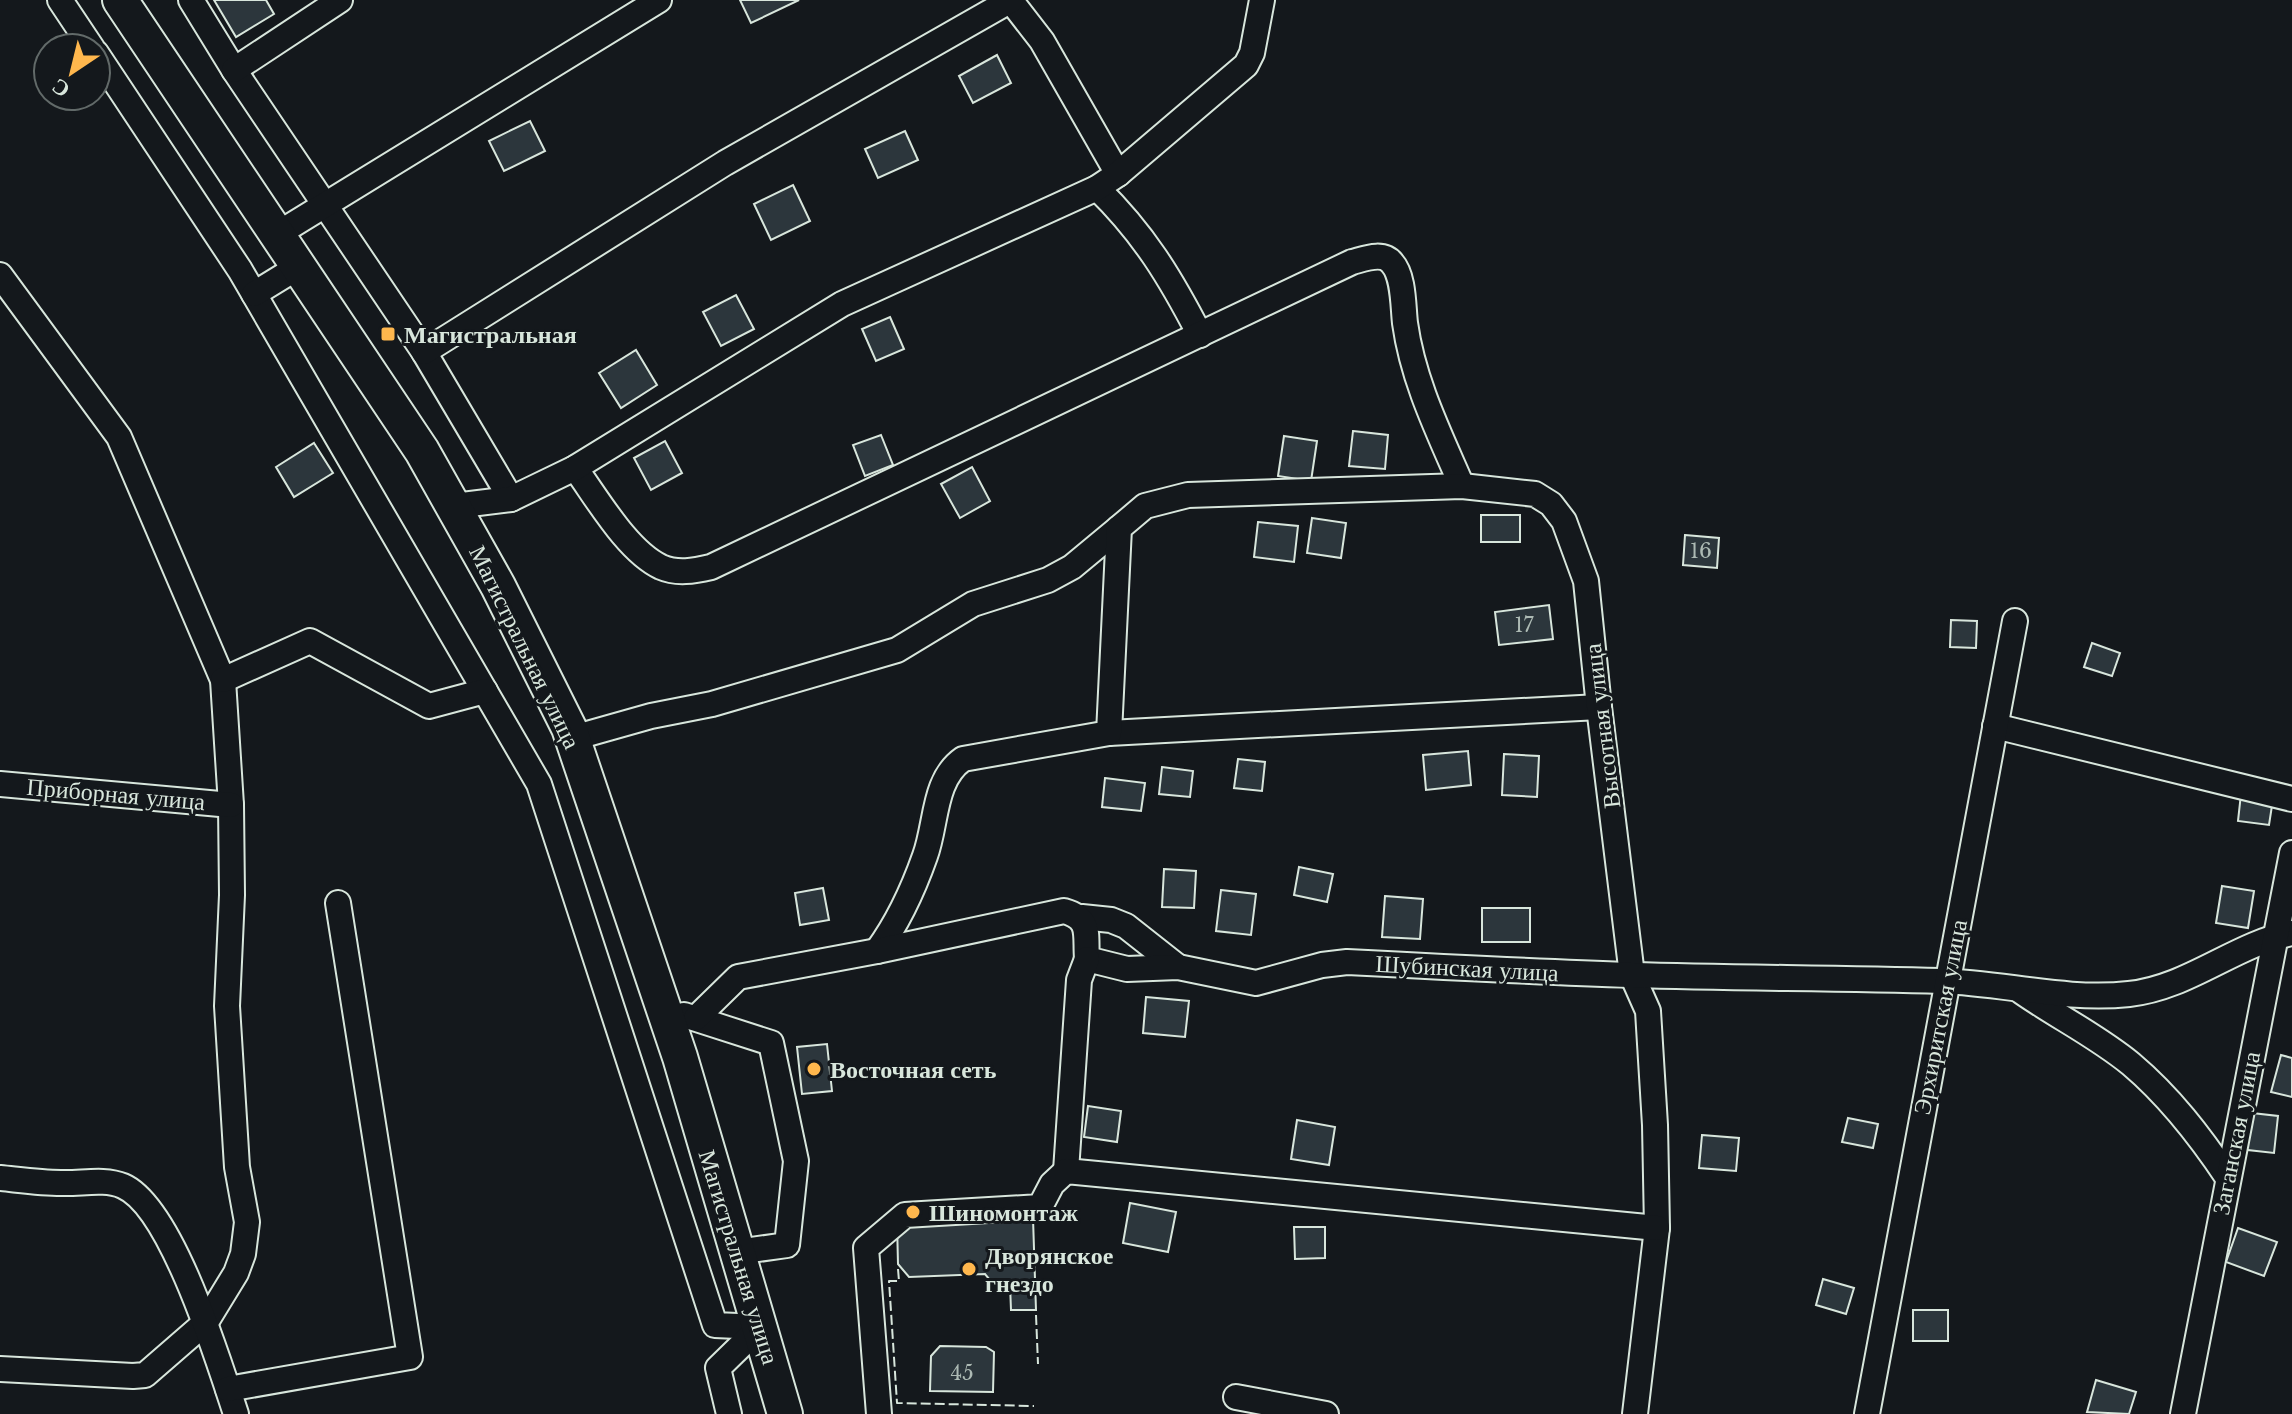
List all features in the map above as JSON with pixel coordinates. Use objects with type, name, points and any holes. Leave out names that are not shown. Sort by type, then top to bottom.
[{"type":"highway","name":"Магистральная улица","points":[[120,0],[422,451],[498,586],[573,738],[680,1014],[737,1252],[785,1414]]},
{"type":"street","points":[[60,0],[81,32]]},
{"type":"street","points":[[191,0],[234,70],[424,352],[511,499]]},
{"type":"street","points":[[234,70],[340,0]]},
{"type":"street","points":[[276,235],[659,0]]},
{"type":"street","points":[[424,352],[725,163],[1011,0],[1042,41],[1118,174]]},
{"type":"street","points":[[454,506],[511,499],[575,468],[842,304],[1097,188],[1118,174],[1246,65],[1252,53],[1257,6]]},
{"type":"street","points":[[112,77],[254,294],[539,784],[715,1325],[760,1327]]},
{"type":"street","points":[[1097,188],[1150,246],[1172,279],[1200,335]]},
{"type":"street","points":[[573,738],[651,716],[712,704],[897,650],[973,604],[1048,580],[1072,567],[1145,506],[1188,495],[1462,486],[1424,399],[1407,335],[1401,288],[1394,264],[1385,256],[1352,262],[711,567],[688,572],[672,570],[640,554],[575,468]]},
{"type":"street","points":[[254,294],[298,267]]},
{"type":"street","points":[[0,275],[119,437],[223,680],[231,805],[232,895],[227,1006],[237,1167],[247,1222],[243,1254],[236,1273],[206,1322],[145,1375],[0,1369]]},
{"type":"street","name":"Высотная улица","points":[[1462,486],[1535,494],[1551,504],[1564,521],[1586,581],[1632,975],[1648,1011],[1655,1125],[1657,1228],[1635,1414]]},
{"type":"street","points":[[1109,733],[1119,528]]},
{"type":"street","name":"Эрхиритская улица","points":[[1867,1414],[2015,621]]},
{"type":"street","points":[[223,680],[310,641],[429,706],[485,691]]},
{"type":"street","points":[[877,951],[893,930],[909,899],[927,852],[941,788],[950,768],[963,759],[1109,733],[1599,707]]},
{"type":"street","points":[[1995,726],[2292,799]]},
{"type":"street","name":"Приборная улица","points":[[0,784],[231,805]]},
{"type":"street","name":"Заганская улица","points":[[2183,1414],[2258,1020],[2285,935],[2292,853]]},
{"type":"street","points":[[228,1389],[410,1357],[338,903]]},
{"type":"street","points":[[680,1014],[738,977],[1064,911],[1126,926],[1178,967]]},
{"type":"street","points":[[879,1414],[866,1248],[905,1215],[1040,1207],[1052,1184],[1066,1171],[1079,980],[1087,959],[1082,917]]},
{"type":"street","name":"Шубинская улица","points":[[1087,959],[1127,969],[1178,967],[1256,983],[1322,965],[1347,962],[1632,975],[1947,981],[2021,991],[2096,996],[2156,990],[2249,947],[2285,935]]},
{"type":"street","points":[[2021,991],[2131,1064],[2197,1132],[2228,1178]]},
{"type":"street","points":[[680,1014],[771,1043],[796,1161],[787,1245],[737,1252]]},
{"type":"street","points":[[1066,1171],[1657,1228]]},
{"type":"street","points":[[0,1178],[62,1183],[103,1181],[123,1186],[143,1200],[157,1218],[206,1322],[236,1414]]},
{"type":"street","points":[[729,1414],[718,1368],[760,1327]]},
{"type":"street","points":[[1236,1397],[1326,1414]]},
{"type":"building","points":[[214,0],[266,0],[274,14],[236,37]]},
{"type":"building","points":[[740,0],[799,0],[751,23]]},
{"type":"building","points":[[997,55],[1011,83],[973,103],[959,76]]},
{"type":"building","points":[[530,121],[545,151],[504,171],[489,141]]},
{"type":"building","points":[[905,131],[918,160],[878,178],[865,149]]},
{"type":"building","points":[[793,185],[810,221],[771,240],[754,204]]},
{"type":"building","points":[[736,295],[754,329],[721,346],[703,312]]},
{"type":"building","points":[[890,317],[904,349],[876,361],[862,329]]},
{"type":"building","points":[[636,350],[657,385],[621,408],[599,373]]},
{"type":"building","points":[[1353,431],[1388,435],[1385,469],[1349,466]]},
{"type":"building","points":[[881,435],[893,465],[865,476],[853,445]]},
{"type":"building","points":[[1284,436],[1317,441],[1311,481],[1278,476]]},
{"type":"building","points":[[665,441],[682,473],[651,490],[634,458]]},
{"type":"building","points":[[314,443],[333,473],[294,497],[276,467]]},
{"type":"building","points":[[972,467],[990,501],[960,518],[941,484]]},
{"type":"building","points":[[1481,515],[1520,515],[1520,542],[1481,542]]},
{"type":"building","points":[[1312,518],[1346,523],[1341,558],[1307,553]]},
{"type":"building","points":[[1258,522],[1298,526],[1294,562],[1254,557]]},
{"type":"building","points":[[1685,535],[1719,538],[1717,568],[1683,565]]},
{"type":"building","points":[[1549,605],[1553,639],[1499,645],[1495,612]]},
{"type":"building","points":[[1951,620],[1977,621],[1976,648],[1950,647]]},
{"type":"building","points":[[2092,643],[2120,653],[2112,676],[2084,667]]},
{"type":"building","points":[[1468,751],[1471,785],[1426,790],[1423,755]]},
{"type":"building","points":[[1504,754],[1539,756],[1537,797],[1502,795]]},
{"type":"building","points":[[1238,759],[1265,762],[1262,791],[1234,788]]},
{"type":"building","points":[[1162,767],[1193,771],[1190,797],[1159,794]]},
{"type":"building","points":[[1105,778],[1145,783],[1141,811],[1102,807]]},
{"type":"building","points":[[2241,794],[2273,799],[2269,825],[2238,821]]},
{"type":"building","points":[[1299,867],[1333,874],[1327,902],[1294,895]]},
{"type":"building","points":[[1164,869],[1196,871],[1194,908],[1162,907]]},
{"type":"building","points":[[2222,886],[2254,891],[2248,928],[2216,923]]},
{"type":"building","points":[[823,888],[829,920],[800,925],[795,893]]},
{"type":"building","points":[[1221,890],[1256,894],[1251,935],[1216,931]]},
{"type":"building","points":[[1385,896],[1423,899],[1420,939],[1382,937]]},
{"type":"building","points":[[1482,908],[1530,908],[1530,942],[1482,942]]},
{"type":"building","points":[[1146,997],[1189,1001],[1185,1037],[1143,1033]]},
{"type":"building","name":"Восточная сеть","points":[[827,1044],[832,1091],[802,1094],[797,1047]]},
{"type":"building","points":[[2281,1055],[2292,1058],[2292,1097],[2271,1092]]},
{"type":"building","points":[[1088,1106],[1121,1111],[1117,1142],[1084,1137]]},
{"type":"building","points":[[2243,1112],[2278,1116],[2274,1153],[2239,1149]]},
{"type":"building","points":[[1848,1118],[1878,1124],[1873,1148],[1842,1142]]},
{"type":"building","points":[[1297,1120],[1335,1127],[1329,1165],[1291,1159]]},
{"type":"building","points":[[1702,1135],[1739,1138],[1736,1171],[1699,1168]]},
{"type":"building","points":[[1130,1203],[1176,1212],[1168,1252],[1123,1243]]},
{"type":"building","name":"Дворянское гнездо","points":[[1033,1218],[1036,1310],[1011,1310],[1010,1284],[994,1285],[985,1274],[909,1277],[898,1264],[897,1223]]},
{"type":"building","points":[[1294,1227],[1325,1227],[1325,1258],[1295,1259]]},
{"type":"building","points":[[2238,1228],[2277,1242],[2264,1276],[2226,1262]]},
{"type":"building","points":[[1823,1279],[1854,1288],[1846,1314],[1816,1305]]},
{"type":"building","points":[[1913,1310],[1948,1310],[1948,1341],[1913,1341]]},
{"type":"building","points":[[940,1346],[986,1347],[994,1352],[993,1392],[930,1391],[931,1356]]},
{"type":"building","points":[[2096,1380],[2136,1392],[2129,1414],[2087,1412]]},
{"type":"fence","points":[[898,1269],[899,1281],[889,1281],[897,1403],[1034,1406]]},
{"type":"fence","points":[[1036,1315],[1038,1364]]},
{"type":"place","name":"Магистральная","points":[[388,334]]},
{"type":"place","name":"Восточная сеть","points":[[814,1069]]},
{"type":"place","name":"Шиномонтаж","points":[[913,1212]]},
{"type":"place","name":"Дворянское гнездо","points":[[969,1269]]}]
